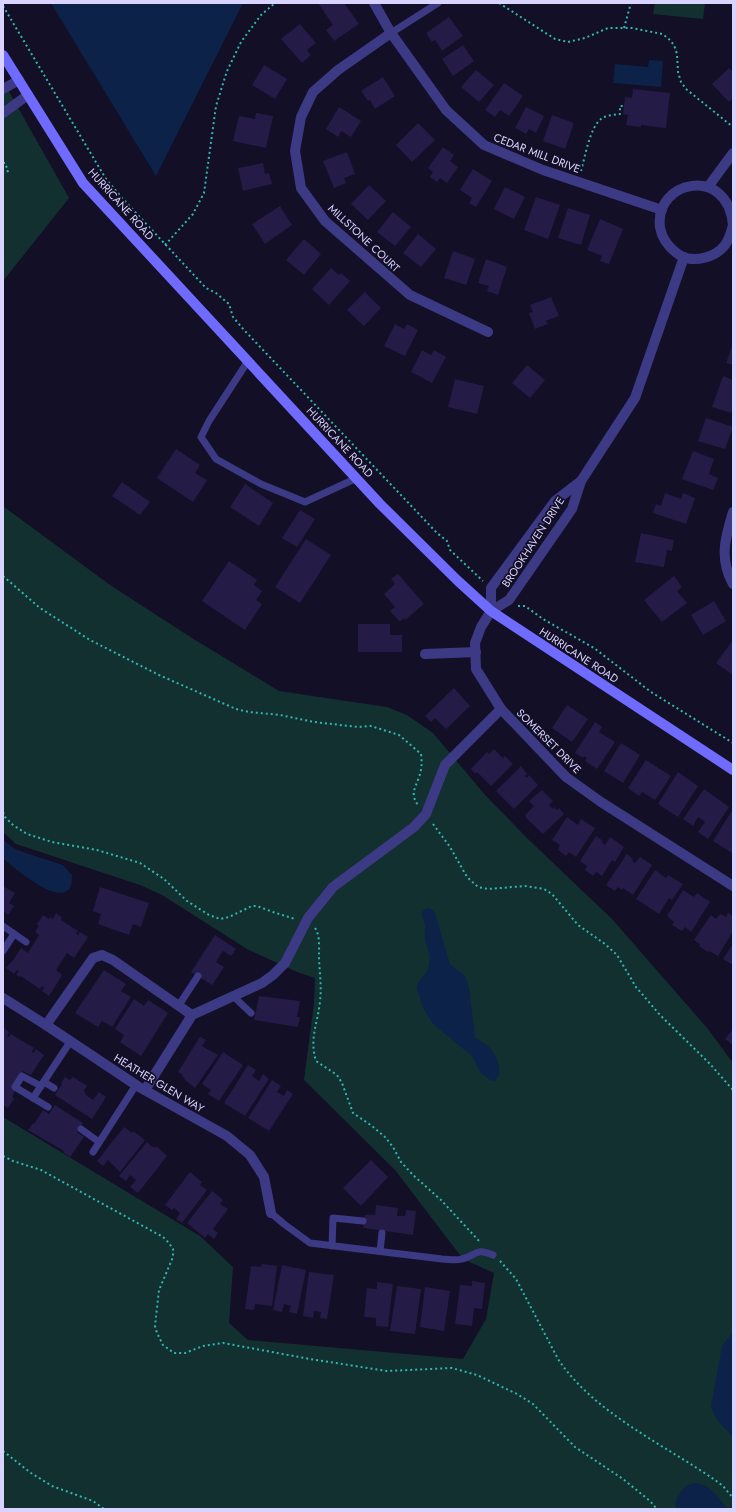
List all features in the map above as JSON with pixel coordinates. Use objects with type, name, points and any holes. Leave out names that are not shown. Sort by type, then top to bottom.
[{"type":"street","name":"CEDAR MILL DRIVE","points":[[374,3],[391,33],[446,110],[484,145],[543,170],[662,210]]},
{"type":"street","name":"MILLSTONE COURT","points":[[391,33],[338,70],[313,92],[301,117],[294,151],[300,188],[325,221],[410,295],[488,332]]},
{"type":"street","name":"HURRICANE ROAD","points":[[3,55],[83,183],[385,509],[458,581],[491,611],[733,770]]},
{"type":"street","points":[[3,89],[19,80]]},
{"type":"street","points":[[3,113],[28,95]]},
{"type":"street","points":[[708,187],[733,153]]},
{"type":"street","points":[[697,185],[708,187],[719,193],[727,202],[732,213],[733,228],[725,245],[716,253],[706,258],[695,259],[684,257],[674,252],[666,243],[661,233],[659,222],[662,210],[667,200],[675,192],[686,187],[697,185]]},
{"type":"street","name":"BROOKHAVEN DRIVE","points":[[491,611],[509,600],[572,508],[581,481],[635,398],[684,257]]},
{"type":"street","name":"BROOKHAVEN DRIVE","points":[[491,611],[491,588],[555,501],[581,481]]},
{"type":"street","points":[[733,512],[726,533],[724,558],[727,573],[733,584]]},
{"type":"street","name":"SOMERSET DRIVE","points":[[491,611],[480,627],[475,643],[476,669],[501,709],[568,779],[601,802],[733,886]]},
{"type":"street","points":[[425,654],[476,652]]},
{"type":"street","points":[[141,1088],[192,1015],[262,983],[286,963],[306,922],[332,887],[414,827],[426,814],[445,765],[501,709]]},
{"type":"street","points":[[46,1025],[93,958],[102,955],[113,960],[192,1015]]},
{"type":"street","name":"HEATHER GLEN WAY","points":[[4,1001],[46,1025],[141,1088],[227,1136],[250,1155],[264,1177],[271,1213]]},
{"type":"lane","points":[[391,33],[438,3]]},
{"type":"lane","points":[[248,361],[209,421],[201,438],[216,459],[261,484],[305,502],[357,478]]},
{"type":"lane","points":[[3,926],[26,942]]},
{"type":"lane","points":[[3,951],[14,934]]},
{"type":"lane","points":[[179,1005],[198,976]]},
{"type":"lane","points":[[233,996],[251,1013]]},
{"type":"lane","points":[[33,1098],[70,1042]]},
{"type":"lane","points":[[48,1107],[15,1087],[22,1076],[54,1088]]},
{"type":"lane","points":[[93,1152],[141,1088]]},
{"type":"lane","points":[[81,1129],[99,1142]]},
{"type":"lane","points":[[271,1213],[310,1243],[461,1260],[473,1254],[484,1251],[493,1255]]},
{"type":"lane","points":[[332,1246],[334,1214],[363,1221]]},
{"type":"lane","points":[[380,1252],[382,1233]]},
{"type":"path","points":[[165,245],[193,214],[204,193],[216,106],[227,71],[241,42],[261,16],[275,3]]},
{"type":"path","points":[[499,3],[555,40],[568,42],[585,38],[608,28],[632,28],[662,34],[674,45],[678,72],[681,82],[686,90],[733,127]]},
{"type":"path","points":[[624,28],[631,3]]},
{"type":"path","points":[[3,6],[106,179],[206,288],[216,293],[229,304],[233,317],[244,330],[437,533],[447,541],[450,550],[491,588]]},
{"type":"path","points":[[577,182],[590,140],[597,124],[603,118],[620,114],[620,106],[624,106]]},
{"type":"path","points":[[3,163],[5,163],[8,171],[3,173]]},
{"type":"path","points":[[3,576],[40,608],[90,640],[159,675],[236,709],[249,712],[280,715],[314,722],[352,726],[371,726],[399,735],[421,754],[422,764],[413,798],[422,812],[426,814],[450,847],[467,877],[478,887],[488,889],[524,886],[544,889],[552,894],[578,925],[605,944],[617,955],[635,985],[660,1015],[709,1062],[733,1090]]},
{"type":"path","points":[[509,600],[519,607],[525,606],[543,619],[594,648],[651,692],[733,743]]},
{"type":"path","points":[[3,812],[5,817],[13,825],[27,834],[52,842],[97,850],[140,863],[164,879],[187,901],[209,916],[220,919],[229,917],[252,906],[257,906],[306,922],[315,927],[318,932],[319,940],[320,999],[312,1044],[316,1061],[337,1075],[342,1082],[353,1113],[385,1137],[401,1162],[441,1200],[516,1279],[554,1354],[565,1370],[584,1391],[610,1412],[715,1480],[723,1486],[733,1498]]},
{"type":"path","points":[[3,1156],[47,1173],[163,1237],[169,1243],[173,1249],[173,1257],[159,1290],[155,1326],[162,1345],[174,1353],[185,1353],[203,1346],[223,1343],[387,1371],[452,1368],[477,1375],[517,1394],[533,1404],[578,1450],[623,1479],[650,1501],[657,1509]]},
{"type":"path","points":[[3,1451],[31,1473],[52,1486],[93,1501],[104,1509]]},
{"type":"green space","points":[[655,3],[705,3],[703,19],[653,14]]},
{"type":"green space","points":[[3,81],[69,198],[3,281]]},
{"type":"green space","points":[[3,506],[110,585],[192,638],[279,691],[387,707],[407,715],[433,733],[486,796],[528,839],[612,919],[708,1029],[733,1063],[733,1509],[3,1509],[3,1117],[200,1236],[233,1267],[229,1323],[248,1340],[463,1359],[486,1319],[494,1273],[463,1259],[395,1170],[304,1080],[314,1003],[315,978],[297,972],[247,949],[162,895],[140,885],[16,844],[3,832]]},
{"type":"water","points":[[51,3],[243,3],[156,176]]},
{"type":"water","points":[[649,60],[663,61],[661,87],[613,83],[615,64],[648,67]]},
{"type":"water","points":[[3,840],[15,849],[63,865],[72,875],[72,883],[69,889],[62,893],[53,892],[24,876],[3,858]]},
{"type":"water","points":[[427,908],[432,909],[435,913],[450,964],[465,976],[469,987],[475,1037],[490,1048],[497,1060],[499,1074],[495,1081],[490,1080],[480,1072],[472,1056],[433,1024],[423,1008],[417,989],[418,983],[428,970],[430,957],[425,939],[425,925],[422,915],[423,910]]},
{"type":"water","points":[[733,1332],[733,1437],[717,1420],[711,1406],[722,1346]]},
{"type":"water","points":[[694,1483],[705,1486],[709,1489],[728,1509],[677,1509],[675,1504],[680,1493],[684,1488]]},
{"type":"building","points":[[318,3],[344,3],[359,24],[334,41],[326,30],[333,25]]},
{"type":"building","points":[[449,17],[463,36],[442,51],[435,40],[432,42],[426,33]]},
{"type":"building","points":[[300,24],[316,43],[307,50],[311,55],[302,63],[281,39]]},
{"type":"building","points":[[463,45],[474,61],[453,76],[442,59]]},
{"type":"building","points":[[264,65],[287,79],[275,99],[252,85]]},
{"type":"building","points":[[729,68],[733,72],[733,98],[729,102],[712,84]]},
{"type":"building","points":[[476,70],[494,85],[479,102],[461,87]]},
{"type":"building","points":[[383,77],[395,96],[375,109],[370,100],[368,101],[361,91]]},
{"type":"building","points":[[504,83],[523,96],[509,116],[500,110],[495,117],[485,110]]},
{"type":"building","points":[[633,89],[670,93],[666,128],[626,125],[628,115],[623,114],[625,97],[632,98]]},
{"type":"building","points":[[339,107],[361,121],[351,137],[341,131],[338,137],[326,129]]},
{"type":"building","points":[[526,107],[544,116],[536,133],[529,129],[526,134],[515,128]]},
{"type":"building","points":[[256,113],[273,116],[266,148],[233,141],[239,116],[255,119]]},
{"type":"building","points":[[552,115],[574,123],[565,149],[543,141]]},
{"type":"building","points":[[418,123],[435,140],[412,162],[396,145]]},
{"type":"building","points":[[443,147],[454,155],[450,161],[458,167],[447,183],[440,178],[437,182],[430,177],[433,172],[428,168]]},
{"type":"building","points":[[347,152],[355,174],[344,178],[346,183],[334,188],[323,161]]},
{"type":"building","points":[[263,163],[265,174],[269,173],[272,184],[243,191],[238,168]]},
{"type":"building","points":[[473,169],[492,181],[476,207],[469,203],[472,198],[460,190]]},
{"type":"building","points":[[369,185],[386,201],[368,220],[351,204]]},
{"type":"building","points":[[505,187],[525,197],[514,219],[494,209]]},
{"type":"building","points":[[536,197],[560,205],[548,239],[524,230]]},
{"type":"building","points":[[280,206],[292,225],[265,244],[252,224]]},
{"type":"building","points":[[568,208],[590,215],[581,245],[558,238]]},
{"type":"building","points":[[393,212],[411,227],[395,246],[377,232]]},
{"type":"building","points":[[600,219],[623,229],[609,264],[600,261],[602,256],[587,250]]},
{"type":"building","points":[[418,234],[436,249],[421,267],[403,253]]},
{"type":"building","points":[[304,239],[321,254],[304,275],[286,260]]},
{"type":"building","points":[[453,251],[475,259],[466,285],[444,278]]},
{"type":"building","points":[[486,259],[507,267],[498,295],[487,291],[489,286],[478,283]]},
{"type":"building","points":[[331,268],[339,275],[341,273],[350,281],[329,305],[312,289]]},
{"type":"building","points":[[365,292],[381,308],[364,326],[347,310]]},
{"type":"building","points":[[551,297],[559,316],[546,321],[548,324],[535,329],[529,313],[533,312],[530,305]]},
{"type":"building","points":[[395,324],[404,329],[407,324],[418,330],[405,356],[384,346]]},
{"type":"building","points":[[733,344],[733,365],[726,363]]},
{"type":"building","points":[[422,350],[431,355],[434,350],[446,357],[432,383],[411,372]]},
{"type":"building","points":[[527,365],[545,380],[530,398],[512,383]]},
{"type":"building","points":[[723,376],[733,380],[733,407],[731,413],[712,407]]},
{"type":"building","points":[[455,379],[484,386],[477,414],[448,407]]},
{"type":"building","points":[[706,418],[733,427],[725,449],[698,441]]},
{"type":"building","points":[[176,449],[200,465],[195,473],[207,480],[193,502],[157,478]]},
{"type":"building","points":[[693,451],[714,459],[709,474],[718,478],[713,490],[682,479]]},
{"type":"building","points":[[122,482],[150,502],[140,515],[112,496]]},
{"type":"building","points":[[245,484],[273,503],[259,526],[230,507]]},
{"type":"building","points":[[665,493],[681,499],[683,493],[695,498],[686,524],[653,513],[656,504],[661,506]]},
{"type":"building","points":[[300,510],[315,519],[297,547],[282,538]]},
{"type":"building","points":[[641,533],[674,540],[672,551],[667,550],[664,567],[635,562]]},
{"type":"building","points":[[306,539],[331,555],[300,603],[275,587]]},
{"type":"building","points":[[229,561],[257,580],[254,585],[262,591],[256,600],[262,604],[245,630],[202,601]]},
{"type":"building","points":[[398,574],[424,604],[405,620],[404,618],[400,622],[390,611],[395,607],[384,594],[395,584],[391,579]]},
{"type":"building","points":[[674,576],[682,587],[677,591],[687,603],[662,622],[644,600]]},
{"type":"building","points":[[714,601],[726,621],[703,635],[691,615]]},
{"type":"building","points":[[358,624],[390,624],[390,635],[402,635],[402,652],[358,652]]},
{"type":"building","points":[[733,640],[733,675],[716,663]]},
{"type":"building","points":[[454,688],[470,706],[446,729],[435,718],[431,722],[425,716]]},
{"type":"building","points":[[567,705],[588,719],[572,742],[552,728]]},
{"type":"building","points":[[595,722],[602,727],[599,732],[615,742],[597,769],[585,761],[587,758],[584,756],[583,758],[575,753]]},
{"type":"building","points":[[621,743],[640,755],[623,783],[604,771]]},
{"type":"building","points":[[494,749],[503,758],[505,756],[513,764],[491,786],[477,772],[475,774],[471,769],[487,752],[489,754]]},
{"type":"building","points":[[646,760],[671,776],[655,800],[642,792],[639,796],[628,788]]},
{"type":"building","points":[[521,766],[527,774],[525,776],[527,778],[529,775],[538,785],[514,809],[496,791]]},
{"type":"building","points":[[678,772],[698,786],[678,817],[658,804]]},
{"type":"building","points":[[704,789],[729,807],[708,839],[698,832],[705,822],[698,817],[693,826],[683,819]]},
{"type":"building","points":[[542,790],[553,801],[549,805],[553,809],[554,807],[557,810],[559,808],[564,814],[543,834],[526,818],[525,815],[534,806],[529,801]]},
{"type":"building","points":[[733,809],[733,852],[732,853],[713,841]]},
{"type":"building","points":[[567,817],[578,825],[581,819],[595,828],[576,857],[569,852],[566,856],[558,850],[560,845],[552,840]]},
{"type":"building","points":[[596,836],[603,841],[602,843],[605,845],[610,837],[624,847],[615,862],[612,860],[602,876],[596,872],[593,876],[585,870],[587,866],[580,861]]},
{"type":"building","points":[[627,854],[635,863],[640,857],[652,865],[633,895],[623,888],[622,890],[618,887],[615,891],[606,885]]},
{"type":"building","points":[[655,870],[666,878],[668,875],[683,884],[672,900],[669,898],[659,914],[636,899]]},
{"type":"building","points":[[3,886],[15,893],[9,903],[14,906],[8,915],[3,911]]},
{"type":"building","points":[[100,887],[149,903],[141,927],[133,924],[129,935],[98,924],[101,914],[93,911]]},
{"type":"building","points":[[683,890],[694,897],[697,893],[710,902],[691,932],[685,927],[682,931],[672,925],[674,922],[667,916]]},
{"type":"building","points":[[56,913],[62,918],[61,920],[78,931],[76,934],[78,935],[80,932],[88,937],[74,958],[67,953],[56,970],[62,975],[49,996],[42,991],[44,988],[42,986],[40,989],[21,976],[16,975],[19,971],[17,970],[14,974],[6,968],[21,948],[28,953],[39,935],[35,932],[39,926],[37,924],[43,915],[49,919],[50,917],[53,919]]},
{"type":"building","points":[[728,913],[733,916],[733,931],[718,956],[699,946],[700,944],[694,940],[711,915],[716,919],[720,914],[726,917]]},
{"type":"building","points":[[215,935],[236,949],[231,956],[223,951],[216,962],[224,967],[212,985],[191,972]]},
{"type":"building","points":[[733,944],[733,965],[723,959]]},
{"type":"building","points":[[104,970],[126,984],[121,991],[131,997],[112,1027],[102,1021],[98,1027],[75,1013]]},
{"type":"building","points":[[259,996],[300,1001],[297,1017],[300,1017],[298,1027],[254,1020]]},
{"type":"building","points":[[134,999],[144,1006],[148,1000],[168,1013],[141,1056],[120,1042],[124,1035],[115,1029]]},
{"type":"building","points":[[3,1027],[9,1032],[7,1036],[9,1037],[11,1034],[34,1048],[32,1052],[34,1053],[36,1049],[44,1055],[31,1075],[23,1071],[11,1088],[15,1091],[12,1097],[14,1099],[8,1108],[3,1105]]},
{"type":"building","points":[[733,1029],[733,1045],[725,1039]]},
{"type":"building","points":[[200,1037],[206,1040],[202,1046],[218,1055],[195,1088],[185,1080],[182,1076],[183,1075],[178,1072]]},
{"type":"building","points":[[223,1052],[243,1065],[219,1101],[208,1094],[211,1090],[202,1084]]},
{"type":"building","points":[[248,1065],[256,1070],[252,1076],[259,1081],[263,1074],[269,1079],[245,1116],[224,1103]]},
{"type":"building","points":[[65,1077],[70,1080],[73,1077],[87,1086],[84,1090],[86,1095],[93,1100],[99,1092],[106,1097],[92,1119],[55,1095]]},
{"type":"building","points":[[272,1080],[281,1086],[277,1092],[284,1096],[287,1090],[293,1094],[269,1131],[248,1118]]},
{"type":"building","points":[[55,1105],[83,1123],[77,1132],[84,1137],[70,1157],[63,1152],[64,1151],[28,1130],[43,1110],[49,1114]]},
{"type":"building","points":[[124,1127],[132,1133],[133,1131],[145,1140],[120,1172],[108,1160],[103,1166],[97,1161]]},
{"type":"building","points":[[147,1142],[155,1148],[156,1146],[167,1156],[138,1193],[130,1187],[136,1180],[130,1175],[126,1181],[119,1176]]},
{"type":"building","points":[[371,1160],[388,1177],[361,1206],[343,1188]]},
{"type":"building","points":[[190,1172],[202,1182],[200,1185],[207,1190],[182,1223],[176,1219],[180,1213],[174,1208],[172,1210],[165,1205]]},
{"type":"building","points":[[212,1191],[223,1200],[220,1204],[228,1209],[213,1229],[218,1233],[214,1239],[208,1234],[205,1238],[187,1223]]},
{"type":"building","points":[[376,1205],[398,1208],[397,1216],[405,1216],[406,1210],[416,1211],[413,1235],[363,1228],[365,1215],[375,1215]]},
{"type":"building","points":[[262,1264],[277,1266],[272,1306],[255,1304],[254,1310],[245,1309],[251,1266],[261,1267]]},
{"type":"building","points":[[282,1265],[306,1270],[297,1314],[289,1312],[291,1306],[284,1304],[282,1312],[273,1310]]},
{"type":"building","points":[[309,1272],[334,1275],[327,1319],[320,1318],[321,1312],[314,1311],[313,1318],[303,1316]]},
{"type":"building","points":[[472,1281],[485,1283],[482,1309],[474,1308],[472,1326],[455,1324],[460,1285],[472,1286]]},
{"type":"building","points":[[377,1282],[393,1284],[388,1327],[376,1326],[376,1318],[364,1317],[367,1288],[377,1289]]},
{"type":"building","points":[[397,1286],[421,1289],[415,1334],[390,1331]]},
{"type":"building","points":[[425,1287],[450,1291],[444,1331],[420,1327]]}]
